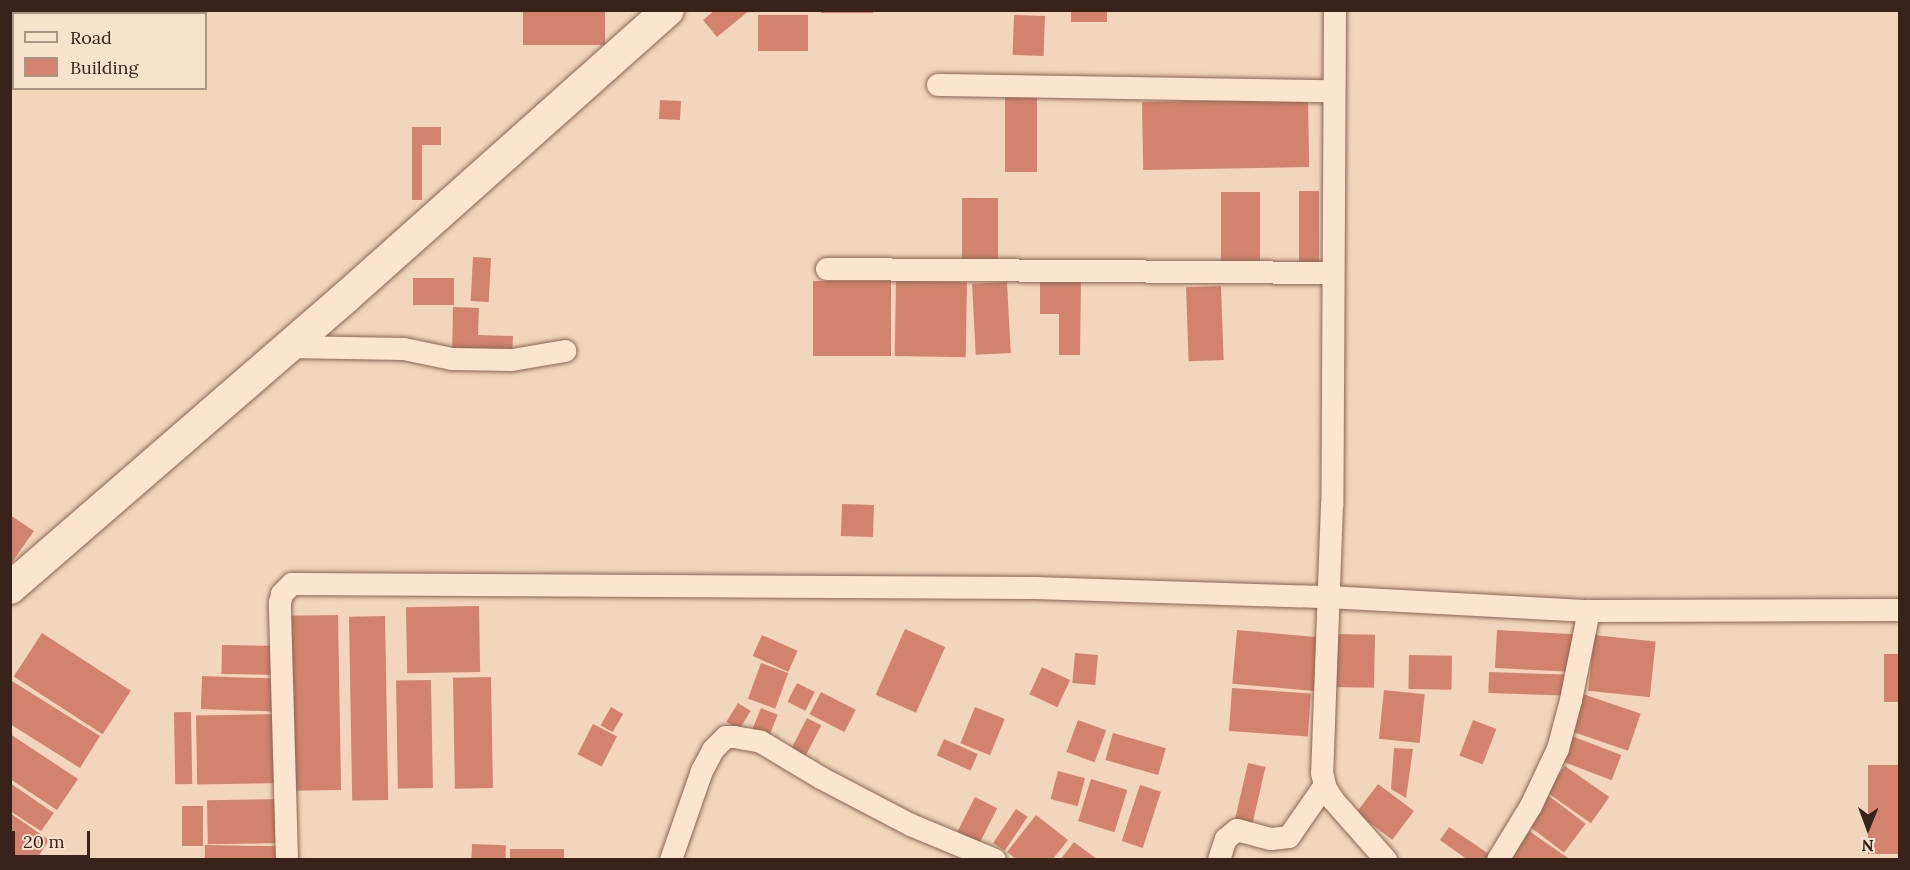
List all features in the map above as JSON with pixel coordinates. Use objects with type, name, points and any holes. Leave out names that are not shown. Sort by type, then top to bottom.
[{"type":"street","points":[[10,588],[288,347],[668,10]]},
{"type":"street","points":[[1335,10],[1332,494],[1321,755],[1325,785],[1334,801],[1386,860]]},
{"type":"street","points":[[938,85],[1334,91]]},
{"type":"street","points":[[827,269],[1332,273]]},
{"type":"street","points":[[288,347],[404,349],[452,359],[512,360],[565,351]]},
{"type":"street","points":[[287,860],[280,603],[282,594],[292,584],[1035,588],[1328,597],[1589,611],[1899,610]]},
{"type":"street","points":[[1498,860],[1531,806],[1558,749],[1571,700],[1589,611]]},
{"type":"street","points":[[671,860],[702,771],[713,750],[726,737],[734,737],[761,742],[911,825],[995,860]]},
{"type":"street","points":[[1219,860],[1226,839],[1237,830],[1271,838],[1289,837],[1325,785]]},
{"type":"building","points":[[523,10],[605,10],[605,45],[523,45]]},
{"type":"building","points":[[715,10],[750,10],[717,37],[703,20]]},
{"type":"building","points":[[821,10],[873,10],[873,13],[821,13]]},
{"type":"building","points":[[1071,10],[1107,10],[1107,22],[1071,22]]},
{"type":"building","points":[[758,15],[808,15],[808,51],[758,51]]},
{"type":"building","points":[[1014,15],[1045,16],[1044,56],[1013,55]]},
{"type":"building","points":[[1005,92],[1037,92],[1037,172],[1005,172]]},
{"type":"building","points":[[1308,99],[1309,167],[1143,170],[1142,102]]},
{"type":"building","points":[[660,100],[681,101],[680,120],[659,119]]},
{"type":"building","points":[[412,127],[441,127],[441,145],[422,145],[422,200],[412,200]]},
{"type":"building","points":[[1299,191],[1319,191],[1319,263],[1299,263]]},
{"type":"building","points":[[1221,192],[1260,192],[1260,265],[1221,265]]},
{"type":"building","points":[[962,198],[998,198],[998,264],[962,264]]},
{"type":"building","points":[[473,257],[491,258],[489,302],[471,301]]},
{"type":"building","points":[[413,278],[454,278],[454,305],[413,305]]},
{"type":"building","points":[[1040,279],[1081,280],[1080,355],[1059,355],[1059,314],[1040,314]]},
{"type":"building","points":[[813,281],[891,281],[891,356],[813,356]]},
{"type":"building","points":[[896,281],[967,282],[966,357],[895,356]]},
{"type":"building","points":[[1007,282],[1011,353],[976,355],[972,284]]},
{"type":"building","points":[[1221,286],[1224,360],[1189,361],[1186,287]]},
{"type":"building","points":[[453,307],[479,308],[478,335],[513,336],[512,359],[452,358]]},
{"type":"building","points":[[842,504],[874,505],[873,537],[841,536]]},
{"type":"building","points":[[10,515],[34,531],[10,565]]},
{"type":"building","points":[[479,606],[480,672],[407,673],[406,607]]},
{"type":"building","points":[[338,615],[341,790],[291,791],[288,616]]},
{"type":"building","points":[[385,616],[388,800],[352,801],[349,617]]},
{"type":"building","points":[[905,629],[945,647],[916,713],[876,695]]},
{"type":"building","points":[[1237,630],[1322,637],[1317,691],[1232,684]]},
{"type":"building","points":[[1497,630],[1576,634],[1574,672],[1495,668]]},
{"type":"building","points":[[42,633],[131,691],[103,734],[14,677]]},
{"type":"building","points":[[1333,634],[1375,635],[1374,688],[1332,687]]},
{"type":"building","points":[[762,635],[798,651],[788,672],[753,656]]},
{"type":"building","points":[[1594,635],[1656,641],[1650,697],[1588,691]]},
{"type":"building","points":[[222,645],[279,646],[278,675],[221,674]]},
{"type":"building","points":[[1075,653],[1098,655],[1095,685],[1072,683]]},
{"type":"building","points":[[1884,654],[1900,654],[1900,702],[1884,702]]},
{"type":"building","points":[[1409,655],[1452,656],[1451,690],[1408,689]]},
{"type":"building","points":[[761,663],[788,673],[775,709],[748,699]]},
{"type":"building","points":[[1042,667],[1070,680],[1057,707],[1029,694]]},
{"type":"building","points":[[1489,672],[1564,675],[1563,696],[1488,693]]},
{"type":"building","points":[[202,676],[274,679],[273,711],[201,709]]},
{"type":"building","points":[[491,677],[493,788],[455,789],[453,678]]},
{"type":"building","points":[[431,680],[433,788],[398,789],[396,681]]},
{"type":"building","points":[[12,681],[100,736],[80,768],[10,724]]},
{"type":"building","points":[[797,683],[815,692],[805,711],[787,702]]},
{"type":"building","points":[[1232,688],[1311,694],[1308,736],[1229,731]]},
{"type":"building","points":[[1384,690],[1425,694],[1420,743],[1379,739]]},
{"type":"building","points":[[821,692],[856,710],[844,732],[810,714]]},
{"type":"building","points":[[1583,694],[1641,714],[1628,751],[1570,731]]},
{"type":"building","points":[[738,703],[751,711],[739,730],[726,722]]},
{"type":"building","points":[[611,707],[623,714],[613,732],[600,725]]},
{"type":"building","points":[[975,707],[1005,719],[990,755],[960,743]]},
{"type":"building","points":[[761,708],[778,715],[768,740],[751,733]]},
{"type":"building","points":[[174,712],[191,712],[192,784],[175,784]]},
{"type":"building","points":[[278,714],[279,783],[197,784],[196,715]]},
{"type":"building","points":[[807,718],[821,725],[802,763],[788,755]]},
{"type":"building","points":[[1078,720],[1106,730],[1095,762],[1066,752]]},
{"type":"building","points":[[1473,720],[1496,729],[1483,764],[1459,755]]},
{"type":"building","points":[[593,724],[617,736],[602,767],[578,754]]},
{"type":"building","points":[[1113,733],[1166,748],[1158,775],[1105,760]]},
{"type":"building","points":[[10,734],[78,779],[57,810],[10,779]]},
{"type":"building","points":[[1569,735],[1621,755],[1612,780],[1559,760]]},
{"type":"building","points":[[944,739],[978,754],[970,770],[937,755]]},
{"type":"building","points":[[1394,748],[1413,749],[1406,798],[1391,789]]},
{"type":"building","points":[[1248,763],[1266,767],[1252,827],[1234,823]]},
{"type":"building","points":[[1868,765],[1900,765],[1900,854],[1868,854]]},
{"type":"building","points":[[1565,766],[1609,797],[1591,823],[1547,792]]},
{"type":"building","points":[[1058,771],[1085,778],[1078,806],[1050,799]]},
{"type":"building","points":[[1091,779],[1127,790],[1114,832],[1078,821]]},
{"type":"building","points":[[10,783],[54,813],[41,831],[10,811]]},
{"type":"building","points":[[1378,784],[1414,811],[1392,840],[1356,813]]},
{"type":"building","points":[[1140,785],[1161,792],[1143,848],[1122,841]]},
{"type":"building","points":[[1545,793],[1586,824],[1564,852],[1523,822]]},
{"type":"building","points":[[975,797],[997,808],[979,844],[957,833]]},
{"type":"building","points":[[279,799],[280,843],[208,844],[207,800]]},
{"type":"building","points":[[182,806],[203,806],[203,846],[182,846]]},
{"type":"building","points":[[1016,809],[1028,817],[1005,851],[993,843]]},
{"type":"building","points":[[10,813],[49,840],[36,860],[15,860],[10,856]]},
{"type":"building","points":[[1036,815],[1068,840],[1052,860],[1017,860],[1007,852]]},
{"type":"building","points":[[1449,827],[1492,856],[1490,860],[1468,860],[1440,840]]},
{"type":"building","points":[[1529,831],[1568,858],[1566,860],[1509,860]]},
{"type":"building","points":[[1074,842],[1098,860],[1060,860]]},
{"type":"building","points":[[472,844],[506,845],[505,860],[471,860]]},
{"type":"building","points":[[205,845],[276,846],[276,860],[205,860]]},
{"type":"building","points":[[510,849],[564,849],[564,860],[510,860]]}]
